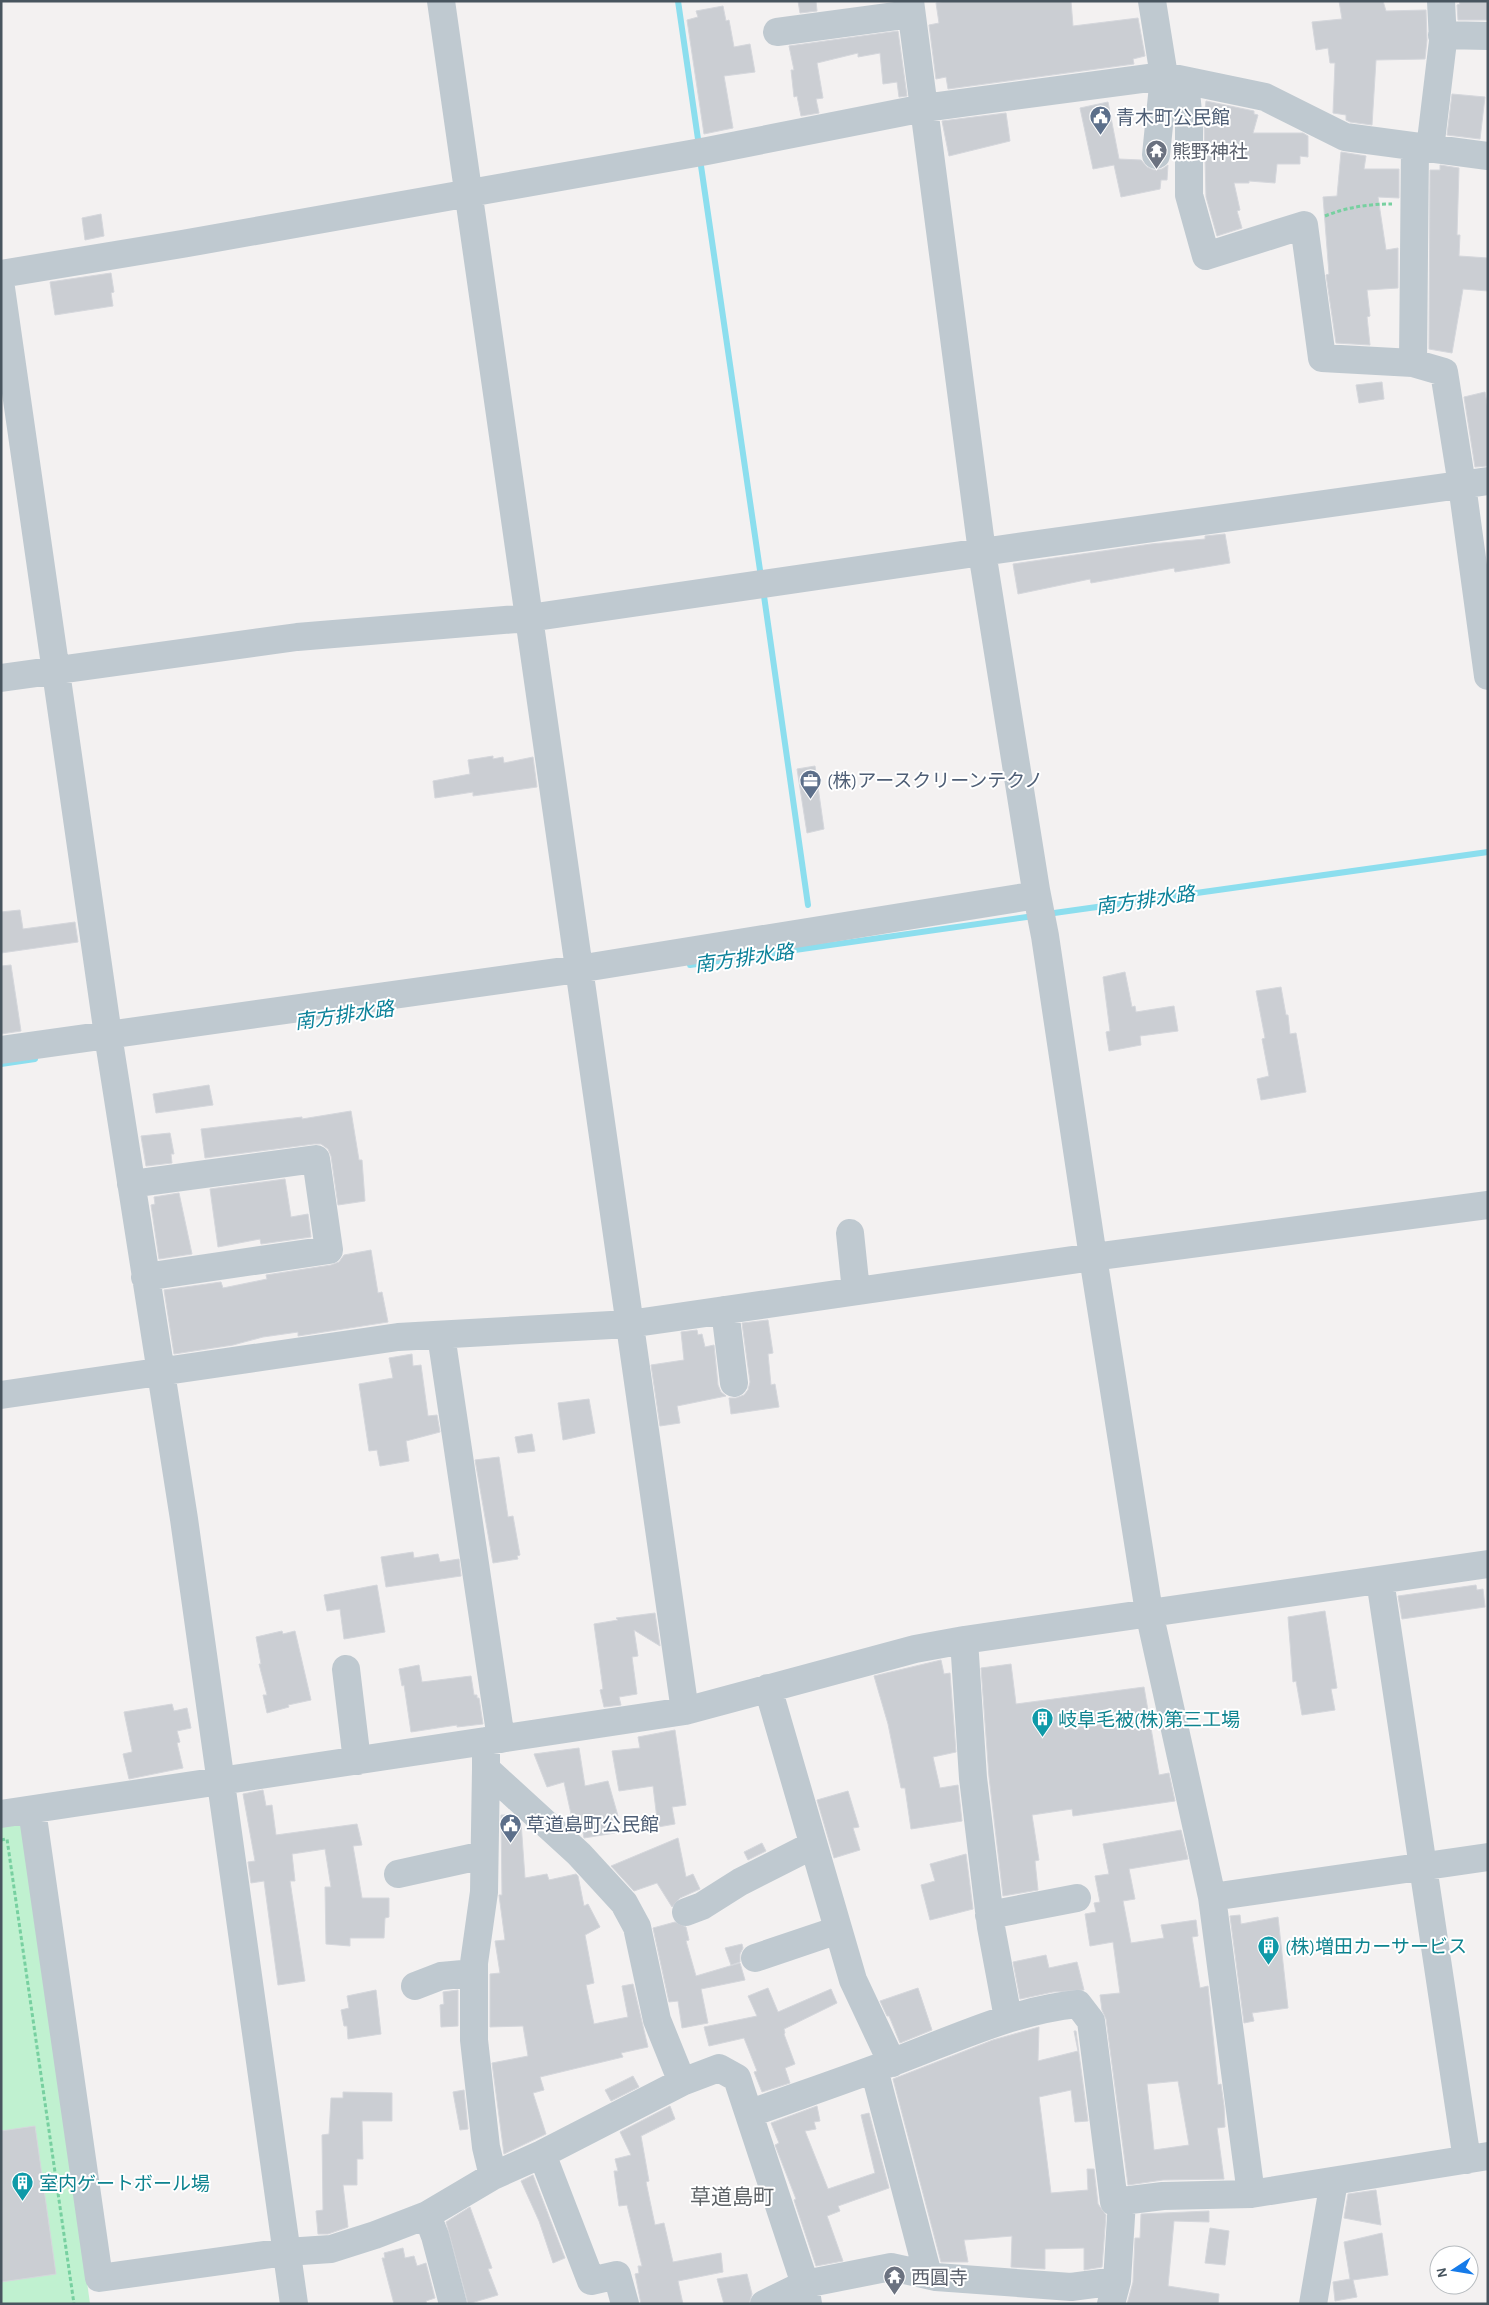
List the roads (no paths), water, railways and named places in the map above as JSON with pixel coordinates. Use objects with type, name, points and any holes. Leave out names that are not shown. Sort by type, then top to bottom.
[{"type":"street","points":[[441,1],[467,194],[685,1711]]},
{"type":"street","points":[[1152,1],[1189,123],[1189,196],[1206,256],[1304,225],[1322,358],[1412,363],[1444,372],[1475,483],[1488,676]]},
{"type":"street","points":[[1412,363],[1415,204],[1442,35],[1441,1]]},
{"type":"street","points":[[777,32],[911,8],[982,552],[1037,898],[1044,928],[1149,1612],[1212,1897],[1251,2194]]},
{"type":"street","points":[[1442,35],[1488,36]]},
{"type":"street","points":[[1,274],[701,152],[924,108],[1174,78],[1265,97],[1345,137],[1488,156]]},
{"type":"street","points":[[1156,155],[1174,78]]},
{"type":"street","points":[[1,288],[110,1044],[159,1372],[184,1519],[219,1782],[294,2304]]},
{"type":"street","points":[[1,678],[297,637],[529,618],[1475,483]]},
{"type":"street","points":[[1,1050],[110,1044],[580,978],[1037,898]]},
{"type":"street","points":[[131,1184],[316,1159],[329,1250],[145,1278]]},
{"type":"street","points":[[1,1395],[398,1337],[629,1324],[1093,1257],[1488,1205]]},
{"type":"street","points":[[850,1234],[856,1291]]},
{"type":"street","points":[[725,1310],[734,1383]]},
{"type":"street","points":[[441,1335],[493,1740],[486,1770],[484,1892],[474,1973],[474,2040],[486,2147],[493,2176]]},
{"type":"street","points":[[1,1814],[685,1711],[915,1649],[964,1640],[1488,1564]]},
{"type":"street","points":[[750,2113],[883,2066],[1008,2018],[1055,2006],[1078,2004],[1091,2021],[1114,2202],[1163,2196],[1251,2194],[1477,2158],[1423,1867],[1380,1580]]},
{"type":"street","points":[[964,1640],[973,1778],[989,1915],[1008,2018]]},
{"type":"street","points":[[346,1668],[357,1761]]},
{"type":"street","points":[[768,1688],[853,1980],[883,2066],[928,2275]]},
{"type":"street","points":[[486,1770],[579,1854],[624,1903],[637,1927],[657,2020],[682,2082]]},
{"type":"street","points":[[32,1810],[99,2278],[286,2252],[331,2249],[375,2236],[427,2216],[493,2176],[542,2154],[682,2082],[718,2068],[737,2078],[750,2113],[806,2294]]},
{"type":"street","points":[[686,1912],[702,1906],[740,1882],[813,1845]]},
{"type":"street","points":[[398,1874],[484,1855]]},
{"type":"street","points":[[1212,1897],[1488,1858]]},
{"type":"street","points":[[989,1915],[1077,1898]]},
{"type":"street","points":[[754,1958],[838,1930]]},
{"type":"street","points":[[415,1986],[441,1976],[474,1973]]},
{"type":"street","points":[[542,2154],[591,2281],[617,2274],[625,2304]]},
{"type":"street","points":[[1313,2304],[1334,2181]]},
{"type":"street","points":[[764,2304],[806,2294],[891,2268],[1038,2294],[1072,2287],[1114,2293],[1122,2201]]},
{"type":"street","points":[[427,2216],[435,2236],[453,2304]]},
{"type":"waterway","points":[[678,1],[699,146]]},
{"type":"waterway","points":[[700,159],[761,577]]},
{"type":"waterway","points":[[763,589],[808,905]]},
{"type":"waterway","name":"南方排水路","points":[[1047,914],[1488,852]]},
{"type":"waterway","name":"南方排水路","points":[[690,965],[1034,916]]},
{"type":"waterway","name":"南方排水路","points":[[1,1064],[35,1059]]},
{"type":"place","name":"青木町公民館","points":[[1100,136]]},
{"type":"place","name":"熊野神社","points":[[1156,170]]},
{"type":"place","name":"(株)アースクリーンテクノ","points":[[811,799]]},
{"type":"place","name":"岐阜毛被(株)第三工場","points":[[1042,1738]]},
{"type":"place","name":"草道島町公民館","points":[[510,1843]]},
{"type":"place","name":"(株)増田カーサービス","points":[[1269,1965]]},
{"type":"place","name":"室内ゲートボール場","points":[[23,2202]]},
{"type":"place","name":"西圓寺","points":[[895,2296]]},
{"type":"district","name":"草道島町","points":[[732,2197]]}]
